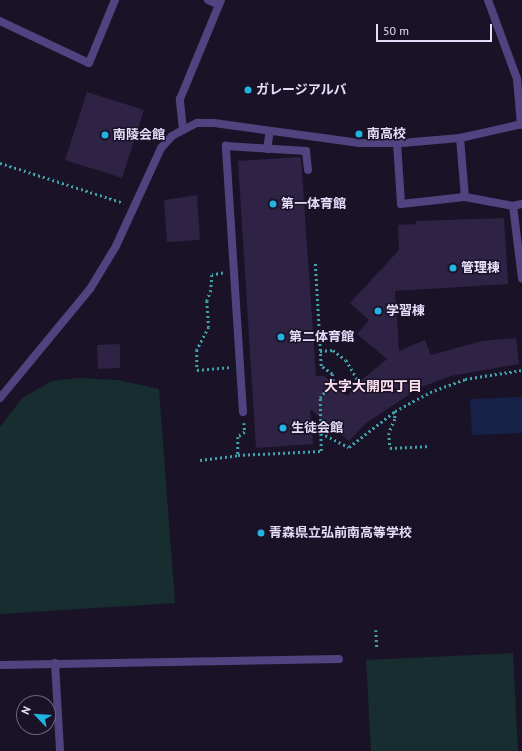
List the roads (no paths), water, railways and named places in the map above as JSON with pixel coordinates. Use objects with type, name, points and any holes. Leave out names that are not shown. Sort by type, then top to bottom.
[{"type":"street","points":[[0,21],[89,63],[115,0]]},
{"type":"street","points":[[183,130],[180,99],[220,2],[208,0]]},
{"type":"street","points":[[0,398],[90,289],[116,246],[136,207],[161,148],[172,136],[183,130],[197,124],[214,123],[360,143],[397,143],[460,138],[522,126],[517,79],[488,0]]},
{"type":"street","points":[[267,149],[270,130]]},
{"type":"street","points":[[460,138],[465,197]]},
{"type":"street","points":[[397,143],[401,204],[465,197],[513,206],[522,204]]},
{"type":"street","points":[[243,412],[226,146],[306,151],[308,170]]},
{"type":"street","points":[[513,206],[522,278]]},
{"type":"street","points":[[0,665],[339,659]]},
{"type":"street","points":[[55,663],[60,751]]},
{"type":"water","points":[[522,397],[522,433],[472,435],[470,399]]},
{"type":"place","name":"ガレージアルバ","points":[[248,90]]},
{"type":"place","name":"南高校","points":[[359,134]]},
{"type":"place","name":"南陵会館","points":[[105,135]]},
{"type":"place","name":"第一体育館","points":[[273,204]]},
{"type":"place","name":"管理棟","points":[[453,268]]},
{"type":"place","name":"学習棟","points":[[378,311]]},
{"type":"place","name":"第二体育館","points":[[281,337]]},
{"type":"place","name":"生徒会館","points":[[283,428]]},
{"type":"place","name":"青森県立弘前南高等学校","points":[[261,533]]},
{"type":"district","name":"大字大開四丁目","points":[[373,386]]}]
